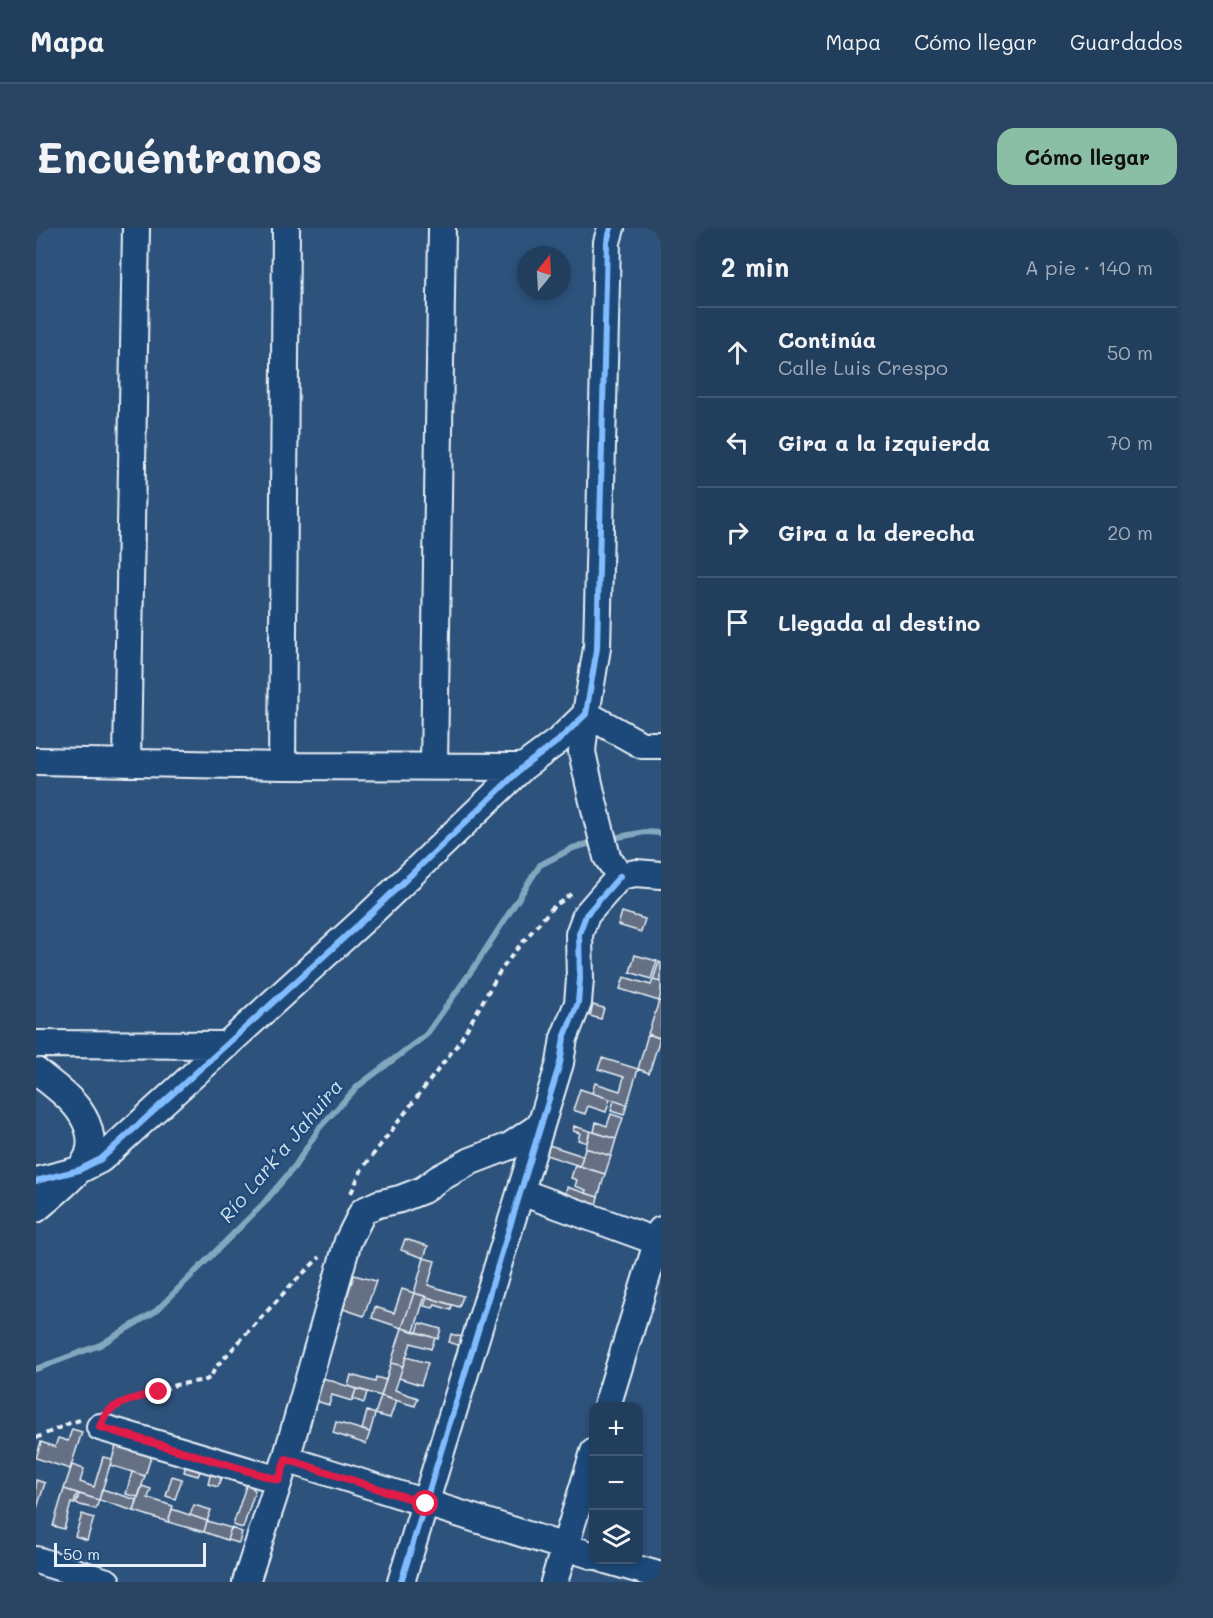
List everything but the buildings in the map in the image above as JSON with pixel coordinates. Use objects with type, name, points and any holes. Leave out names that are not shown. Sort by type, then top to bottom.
[{"type":"street","points":[[128,763],[136,228]]},
{"type":"street","points":[[282,766],[286,228]]},
{"type":"street","points":[[434,766],[442,228]]},
{"type":"street","points":[[611,228],[606,242],[597,648],[582,752],[607,857],[620,876]]},
{"type":"street","points":[[586,714],[642,745],[661,745]]},
{"type":"street","points":[[36,1181],[79,1170],[101,1160],[368,916],[523,767],[558,741],[586,714]]},
{"type":"street","points":[[36,761],[282,766],[523,767]]},
{"type":"street","points":[[401,1582],[560,1064],[564,1038],[578,1003],[579,934],[586,915],[620,876],[636,873],[661,875]]},
{"type":"street","points":[[36,1044],[227,1045]]},
{"type":"street","points":[[36,1071],[74,1104],[87,1121],[91,1140],[88,1157],[79,1170],[36,1209]]},
{"type":"street","points":[[246,1582],[283,1469],[348,1241],[363,1211],[423,1190],[471,1161],[510,1146],[541,1125]]},
{"type":"street","points":[[521,1192],[660,1238],[609,1402]]},
{"type":"street","points":[[100,1427],[426,1504],[589,1554]]},
{"type":"street","points":[[554,1582],[593,1456]]},
{"type":"street","points":[[36,1560],[107,1582]]},
{"type":"street","points":[[620,1564],[661,1576]]},
{"type":"path","points":[[350,1196],[362,1169],[460,1041],[505,965],[552,909],[580,887]]},
{"type":"path","points":[[36,1438],[81,1420],[90,1421],[100,1427],[106,1414],[131,1400],[175,1385],[206,1380],[211,1377],[215,1368],[322,1254]]},
{"type":"waterway","name":"Río Lark’a Jahuira","points":[[608,839],[645,832],[661,833]]},
{"type":"waterway","name":"Río Lark’a Jahuira","points":[[36,1369],[100,1345],[156,1311],[263,1204],[295,1166],[320,1127],[358,1086],[426,1035],[477,963],[540,865],[573,848],[598,841]]},
{"type":"cycle path","points":[[36,1181],[79,1170],[101,1159],[368,916],[523,767],[558,741],[586,714],[597,648],[607,242],[611,228]]},
{"type":"cycle path","points":[[401,1582],[560,1063],[564,1038],[578,1003],[579,934],[586,915],[620,876]]},
{"type":"route","points":[[159,1392],[131,1400],[113,1409],[106,1414],[100,1427],[279,1480],[286,1459],[426,1504]]}]
